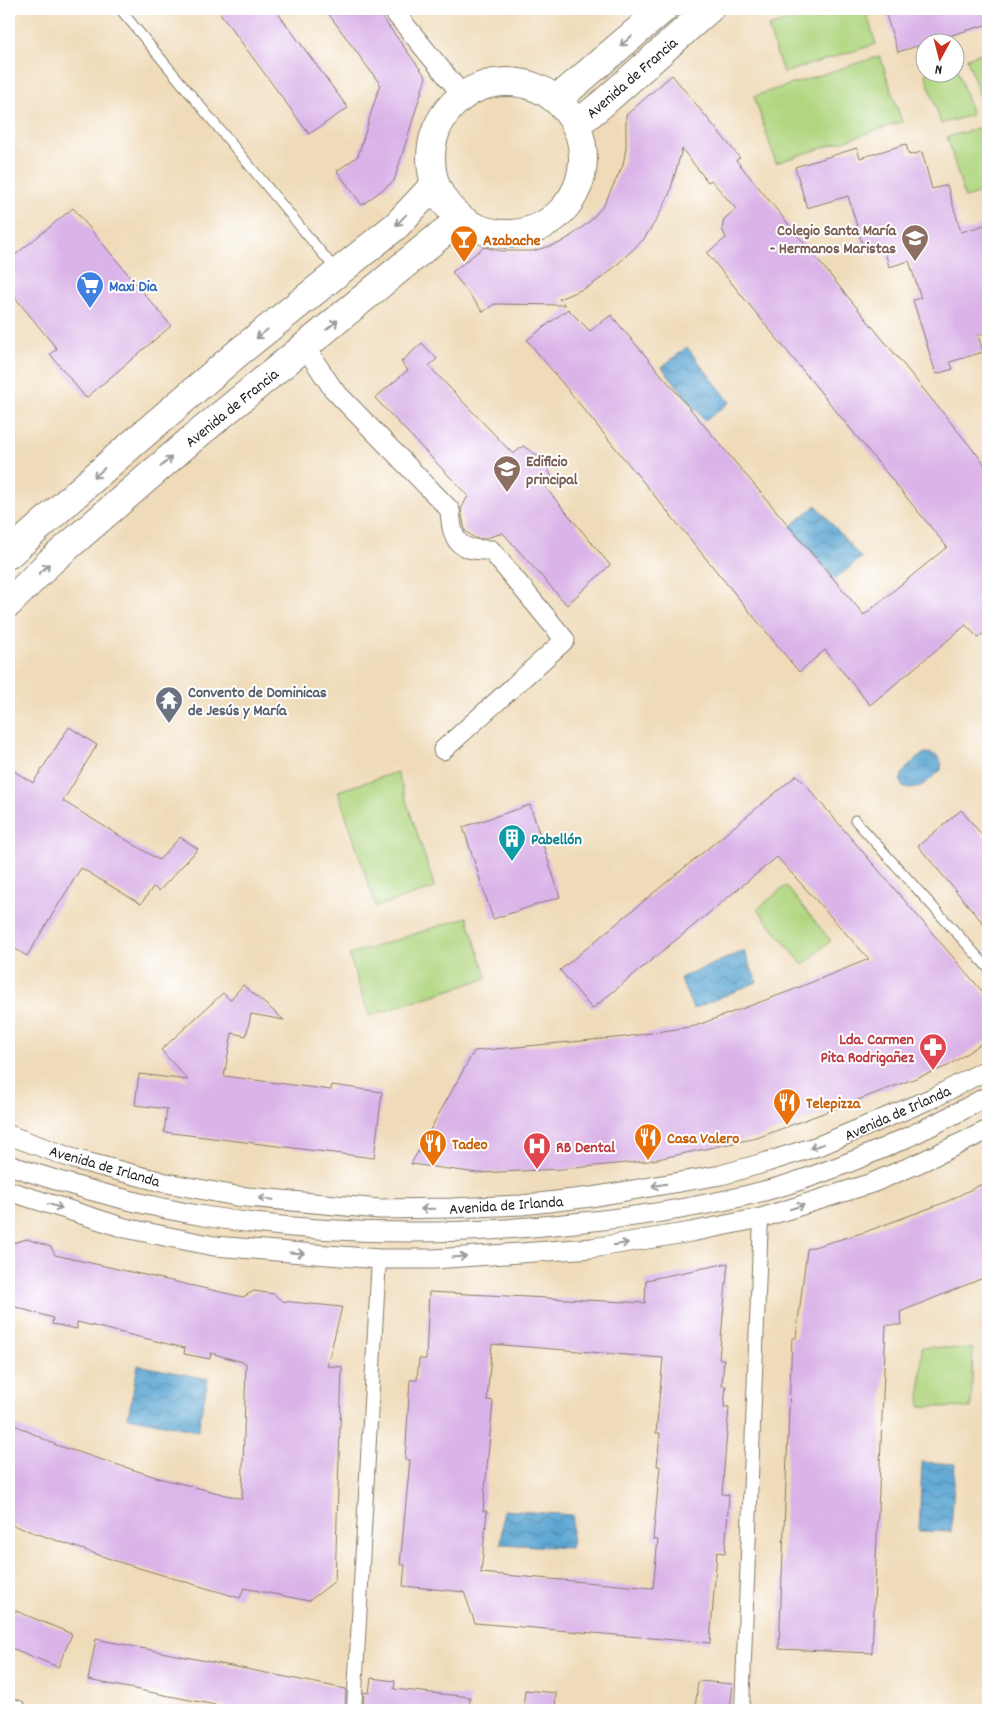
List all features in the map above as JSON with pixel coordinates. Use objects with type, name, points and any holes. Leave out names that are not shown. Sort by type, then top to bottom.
[{"type":"main road","name":"Avenida de Francia","points":[[554,98],[567,91],[663,9]]},
{"type":"main road","name":"Avenida de Francia","points":[[576,125],[709,9]]},
{"type":"main road","points":[[499,82],[519,83],[538,88],[554,98],[576,125],[583,149],[582,174],[572,198],[555,217],[533,230],[508,235],[483,231],[460,219],[435,184],[430,165],[431,145],[435,132],[448,109],[463,96],[480,87],[499,82]]},
{"type":"main road","points":[[9,554],[232,358],[397,224],[435,184]]},
{"type":"main road","name":"Avenida de Francia","points":[[9,603],[50,562],[150,475],[460,219]]},
{"type":"street","points":[[392,9],[463,96]]},
{"type":"street","points":[[305,347],[333,389],[450,510],[451,531],[457,541],[466,547],[491,550],[566,640],[443,750]]},
{"type":"street","name":"Avenida de Irlanda","points":[[9,1135],[74,1159],[162,1182],[236,1196],[380,1209],[522,1205],[591,1197],[720,1175],[758,1164],[829,1142],[935,1097],[988,1068]]},
{"type":"street","name":"Avenida de Irlanda","points":[[9,1165],[130,1201],[209,1217],[288,1228],[379,1233],[512,1230],[665,1212],[765,1191],[880,1151],[956,1114],[988,1096]]},
{"type":"street","points":[[9,1191],[125,1228],[214,1246],[379,1259],[434,1259],[592,1248],[691,1232],[761,1218],[872,1183],[988,1130]]},
{"type":"street","points":[[742,1710],[761,1218]]},
{"type":"street","points":[[354,1710],[379,1259]]},
{"type":"street","points":[[9,1708],[17,1710]]},
{"type":"lane","points":[[120,9],[338,273]]},
{"type":"lane","points":[[854,820],[988,968]]},
{"type":"green space","points":[[826,9],[865,9],[876,44],[783,73],[768,27]]},
{"type":"green space","points":[[988,51],[988,107],[984,109],[967,58]]},
{"type":"green space","points":[[880,56],[902,122],[776,163],[754,96]]},
{"type":"green space","points":[[928,82],[962,82],[972,115],[941,124]]},
{"type":"green space","points":[[988,125],[988,191],[965,198],[947,137]]},
{"type":"green space","points":[[397,772],[435,888],[376,907],[338,791]]},
{"type":"green space","points":[[786,886],[831,941],[803,965],[757,909]]},
{"type":"green space","points":[[467,917],[487,978],[369,1016],[349,955]]},
{"type":"green space","points":[[922,1347],[973,1349],[971,1408],[920,1406]]},
{"type":"water","points":[[687,347],[730,402],[705,421],[662,367]]},
{"type":"water","points":[[816,505],[861,558],[834,580],[790,527]]},
{"type":"water","points":[[925,753],[938,757],[941,763],[941,770],[918,787],[908,789],[903,787],[901,776],[903,772],[912,762]]},
{"type":"water","points":[[744,951],[757,982],[693,1009],[680,978]]},
{"type":"water","points":[[138,1365],[208,1379],[198,1431],[128,1417]]},
{"type":"water","points":[[922,1462],[955,1464],[951,1532],[919,1531]]},
{"type":"water","points":[[503,1510],[573,1515],[571,1548],[501,1544]]},
{"type":"building","points":[[217,9],[275,9],[348,108],[309,134]]},
{"type":"building","points":[[325,9],[376,9],[426,77],[394,181],[362,205],[337,171],[358,156],[380,84]]},
{"type":"building","points":[[884,9],[988,9],[988,24],[962,32],[914,32],[914,47],[898,52]]},
{"type":"building","points":[[672,75],[740,158],[736,160],[988,468],[988,629],[978,638],[966,625],[870,705],[825,650],[799,672],[527,340],[568,309],[590,331],[611,315],[864,615],[947,547],[707,253],[726,238],[722,229],[724,219],[736,209],[711,180],[708,182],[682,149],[669,195],[644,239],[607,274],[590,286],[559,299],[565,305],[494,304],[483,312],[452,272],[484,247],[502,251],[533,251],[560,243],[589,222],[604,205],[623,165],[626,148],[626,115]]},
{"type":"building","points":[[906,144],[909,155],[922,152],[932,189],[947,185],[961,232],[988,224],[988,333],[978,335],[983,352],[950,362],[953,369],[936,374],[913,300],[921,298],[909,261],[889,267],[884,248],[865,253],[848,196],[807,208],[795,167],[857,148],[860,158]]},
{"type":"building","name":"Maxi Dia","points":[[73,208],[171,326],[86,398],[50,354],[57,349],[9,290],[9,260]]},
{"type":"building","name":"Edificio principal","points":[[422,343],[437,359],[429,366],[513,454],[523,446],[538,456],[549,471],[553,481],[546,488],[610,565],[567,605],[503,533],[483,539],[475,538],[465,531],[461,509],[468,496],[375,398],[408,370],[401,362]]},
{"type":"building","points":[[69,727],[97,745],[63,801],[159,860],[180,837],[198,849],[159,891],[153,887],[141,904],[81,868],[27,956],[9,945],[9,768],[33,783]]},
{"type":"building","points":[[797,775],[988,998],[988,1039],[948,1066],[757,1138],[648,1161],[563,1169],[478,1173],[411,1164],[474,1051],[625,1037],[695,1026],[869,959],[777,857],[592,1009],[560,970]]},
{"type":"building","name":"Pabellón","points":[[530,805],[560,897],[493,919],[463,827]]},
{"type":"building","points":[[961,810],[988,842],[988,929],[918,846]]},
{"type":"building","points":[[243,985],[284,1020],[251,1014],[246,1036],[232,1033],[224,1076],[331,1090],[332,1085],[382,1092],[374,1158],[164,1132],[167,1109],[135,1105],[139,1074],[188,1080],[161,1050],[223,993],[230,1000]]},
{"type":"building","points":[[988,1181],[988,1276],[900,1312],[901,1325],[886,1325],[872,1653],[779,1649],[792,1338],[796,1338],[807,1249],[865,1232],[946,1202]]},
{"type":"building","points":[[27,1239],[51,1247],[55,1255],[243,1297],[254,1291],[274,1294],[282,1301],[342,1307],[327,1366],[342,1367],[335,1581],[309,1601],[244,1588],[240,1598],[122,1563],[9,1524],[9,1422],[56,1445],[159,1478],[242,1499],[246,1363],[211,1353],[210,1359],[184,1354],[185,1348],[77,1322],[77,1329],[52,1324],[53,1318],[9,1305],[9,1244]]},
{"type":"building","points":[[728,1263],[719,1359],[724,1359],[722,1386],[726,1386],[724,1407],[729,1407],[722,1494],[729,1495],[725,1553],[717,1552],[710,1643],[475,1623],[464,1592],[403,1586],[405,1565],[400,1565],[410,1460],[405,1460],[410,1380],[417,1380],[419,1359],[426,1359],[429,1292],[645,1303],[646,1280]],"holes":[[[492,1344],[663,1358],[656,1433],[660,1433],[657,1466],[660,1466],[653,1539],[658,1540],[653,1588],[481,1573],[487,1511],[483,1511],[493,1401],[487,1400]]]},
{"type":"building","points":[[9,1608],[72,1634],[58,1667],[9,1647]]},
{"type":"building","points":[[96,1639],[346,1689],[345,1710],[241,1710],[88,1680]]},
{"type":"building","points":[[371,1678],[395,1681],[394,1689],[470,1697],[469,1710],[363,1710],[364,1692],[369,1693]]},
{"type":"building","points":[[698,1681],[733,1684],[730,1710],[695,1710]]},
{"type":"building","points":[[525,1690],[556,1693],[555,1710],[523,1710]]},
{"type":"place","name":"Colegio Santa María - Hermanos Maristas","points":[[915,262]]},
{"type":"place","name":"Azabache","points":[[464,263]]},
{"type":"place","name":"Maxi Dia","points":[[90,309]]},
{"type":"place","name":"Edificio principal","points":[[507,493]]},
{"type":"place","name":"Convento de Dominicas de Jesús y María","points":[[169,724]]},
{"type":"place","name":"Pabellón","points":[[512,862]]},
{"type":"place","name":"Lda. Carmen Pita Rodrigañez","points":[[933,1071]]},
{"type":"place","name":"Telepizza","points":[[787,1126]]},
{"type":"place","name":"Casa Valero","points":[[648,1161]]},
{"type":"place","name":"Tadeo","points":[[433,1167]]},
{"type":"place","name":"RB Dental","points":[[537,1170]]}]
